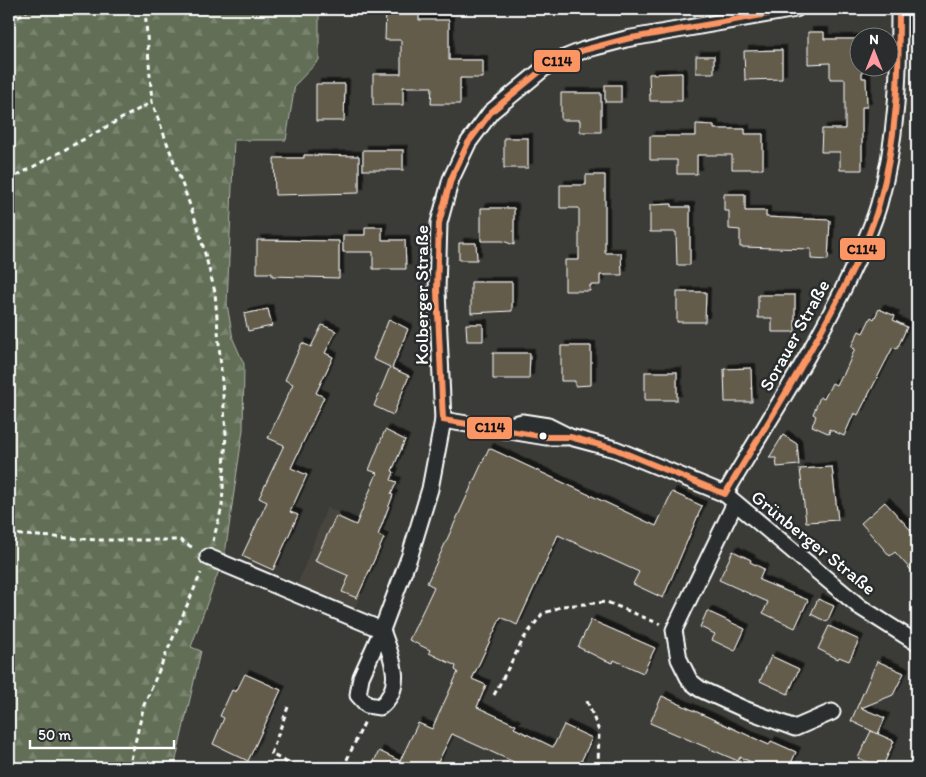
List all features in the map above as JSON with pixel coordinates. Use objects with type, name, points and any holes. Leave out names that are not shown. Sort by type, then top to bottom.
[{"type":"street","name":"Kolberger Straße","points":[[373,706],[366,705],[358,695],[362,677],[410,555],[430,490],[443,420],[437,292],[439,223],[451,179],[468,143],[491,112],[549,64],[584,50],[626,39],[768,11],[796,9]]},
{"type":"street","name":"Sorauer Straße","points":[[674,630],[730,498],[826,325],[867,238],[879,204],[891,143],[898,77],[899,9]]},
{"type":"street","name":"Grünberger Straße","points":[[443,420],[498,428],[522,422],[548,426],[570,437],[615,450],[730,498],[860,607],[917,643]]},
{"type":"street","points":[[208,557],[382,630],[395,666],[394,684],[389,700],[380,707],[373,706]]},
{"type":"street","points":[[674,630],[684,672],[690,681],[700,689],[744,709],[795,728],[832,712]]},
{"type":"path","points":[[9,16],[18,17],[29,9]]},
{"type":"path","points":[[129,768],[144,705],[208,557],[222,507],[226,434],[214,292],[198,226],[152,102],[145,9]]},
{"type":"path","points":[[9,180],[152,102]]},
{"type":"path","points":[[9,534],[99,540],[180,540],[208,557]]},
{"type":"path","points":[[494,695],[524,638],[542,614],[563,606],[607,602],[674,630]]},
{"type":"path","points":[[587,701],[599,731],[598,768]]},
{"type":"path","points":[[344,768],[373,706]]},
{"type":"path","points":[[288,707],[271,754],[298,768]]},
{"type":"shaded area","points":[[327,507],[388,535],[354,610],[296,588]]},
{"type":"green space","points":[[9,9],[319,9],[319,60],[295,85],[286,140],[234,140],[227,304],[233,339],[244,364],[243,430],[225,554],[191,647],[201,651],[174,768],[9,768]]},
{"type":"building","points":[[386,10],[419,10],[419,20],[449,20],[449,60],[483,60],[483,78],[460,78],[460,104],[431,104],[432,87],[403,87],[403,105],[373,105],[373,74],[401,74],[401,40],[385,40]]},
{"type":"building","points":[[808,32],[824,32],[824,39],[848,39],[848,78],[866,78],[867,107],[862,107],[862,170],[840,170],[840,152],[821,152],[822,129],[845,129],[845,79],[830,79],[830,63],[808,64]]},
{"type":"building","points":[[782,50],[782,79],[745,80],[744,51]]},
{"type":"building","points":[[696,56],[714,56],[714,73],[696,73]]},
{"type":"building","points":[[682,73],[682,101],[650,101],[649,74]]},
{"type":"building","points":[[316,84],[345,84],[344,121],[316,121]]},
{"type":"building","points":[[605,85],[621,85],[621,102],[605,102]]},
{"type":"building","points":[[561,93],[601,93],[601,132],[580,132],[580,120],[561,120]]},
{"type":"building","points":[[696,124],[714,125],[714,129],[745,129],[745,134],[763,134],[763,169],[732,169],[732,155],[697,155],[697,174],[677,174],[677,160],[650,160],[650,136],[696,136]]},
{"type":"building","points":[[504,138],[528,138],[528,168],[504,168]]},
{"type":"building","points":[[363,150],[403,150],[403,170],[363,170]]},
{"type":"building","points":[[304,155],[359,156],[359,193],[275,195],[274,158],[304,158]]},
{"type":"building","points":[[586,175],[605,175],[605,253],[621,253],[622,275],[600,275],[600,285],[590,285],[590,291],[565,291],[565,260],[579,260],[579,208],[560,208],[560,185],[586,185]]},
{"type":"building","points":[[724,194],[745,194],[745,211],[766,211],[766,217],[830,220],[828,260],[811,259],[811,249],[740,247],[740,230],[729,229],[729,211],[724,211]]},
{"type":"building","points":[[672,204],[672,207],[690,207],[690,265],[677,265],[676,232],[650,232],[650,205]]},
{"type":"building","points":[[481,208],[514,208],[514,245],[503,241],[481,241]]},
{"type":"building","points":[[365,227],[382,227],[382,240],[405,240],[406,269],[373,269],[373,252],[343,252],[343,235],[365,235]]},
{"type":"building","points":[[257,240],[339,241],[339,278],[272,276],[272,273],[257,273]]},
{"type":"building","points":[[459,243],[476,243],[477,260],[459,260]]},
{"type":"building","points":[[471,282],[512,282],[512,311],[471,313]]},
{"type":"building","points":[[677,292],[706,292],[705,322],[677,322]]},
{"type":"building","points":[[758,295],[795,295],[795,332],[772,332],[772,318],[758,318]]},
{"type":"building","points":[[268,309],[272,326],[248,331],[244,314]]},
{"type":"building","points":[[879,309],[895,316],[893,320],[907,327],[897,349],[893,347],[858,415],[854,413],[844,436],[829,429],[830,434],[812,426],[816,416],[813,414],[820,397],[824,399],[832,383],[836,385],[841,375],[843,376],[855,349],[851,347],[859,331],[863,333],[871,317],[874,319]]},
{"type":"building","points":[[389,319],[408,329],[392,368],[409,376],[393,415],[374,406],[390,367],[373,359]]},
{"type":"building","points":[[466,324],[483,324],[483,341],[467,341]]},
{"type":"building","points":[[322,325],[336,331],[325,353],[333,357],[316,393],[324,397],[291,468],[307,475],[290,512],[298,515],[273,570],[242,556],[267,502],[259,498],[284,445],[268,438],[293,384],[285,380],[302,343],[311,347]]},
{"type":"building","points":[[561,346],[591,346],[591,385],[575,386],[575,381],[561,381]]},
{"type":"building","points":[[493,353],[530,353],[529,379],[493,379]]},
{"type":"building","points":[[751,368],[752,402],[725,402],[724,369]]},
{"type":"building","points":[[645,372],[677,372],[677,400],[645,400]]},
{"type":"building","points":[[385,430],[405,440],[392,471],[394,472],[391,480],[397,482],[391,494],[393,495],[378,535],[384,538],[357,598],[342,592],[349,576],[315,561],[336,516],[356,525],[377,473],[369,470]]},
{"type":"building","points":[[783,435],[797,444],[799,465],[777,467],[776,458],[769,458]]},
{"type":"building","points":[[489,448],[656,526],[672,492],[702,506],[663,598],[633,584],[639,572],[558,535],[517,625],[501,617],[472,679],[486,685],[477,707],[516,725],[514,728],[553,747],[564,725],[592,738],[578,768],[527,768],[452,734],[435,768],[371,768],[379,751],[400,761],[418,723],[432,729],[458,672],[455,670],[456,666],[429,653],[430,650],[409,640],[434,587],[427,583]]},
{"type":"building","points":[[832,467],[838,520],[806,522],[800,469]]},
{"type":"building","points":[[885,502],[917,537],[917,577],[895,552],[890,556],[861,523]]},
{"type":"building","points":[[733,551],[764,569],[759,580],[808,600],[795,628],[763,613],[768,602],[719,580]]},
{"type":"building","points":[[818,599],[834,606],[827,622],[811,614]]},
{"type":"building","points":[[707,611],[745,629],[735,651],[712,640],[715,634],[700,627]]},
{"type":"building","points":[[591,620],[655,648],[643,673],[614,660],[613,663],[602,659],[578,647]]},
{"type":"building","points":[[829,626],[859,640],[849,661],[839,657],[838,659],[818,649]]},
{"type":"building","points":[[771,656],[799,669],[788,694],[760,681]]},
{"type":"building","points":[[877,661],[904,673],[893,695],[861,708],[885,718],[878,734],[851,721]]},
{"type":"building","points":[[245,674],[281,690],[248,761],[213,744],[224,718],[220,716],[232,690],[236,692]]},
{"type":"building","points":[[662,696],[769,745],[771,741],[796,752],[789,768],[764,768],[740,757],[738,761],[650,723]]},
{"type":"building","points":[[871,731],[894,741],[882,768],[858,758]]},
{"type":"transit line","name":"C114","points":[[796,9],[626,39],[584,50],[549,64],[491,112],[468,143],[451,179],[439,223],[437,291],[443,420],[546,437],[570,437],[615,449],[725,494],[815,343],[853,270],[872,226],[885,180],[893,132],[896,107],[899,9]]}]
